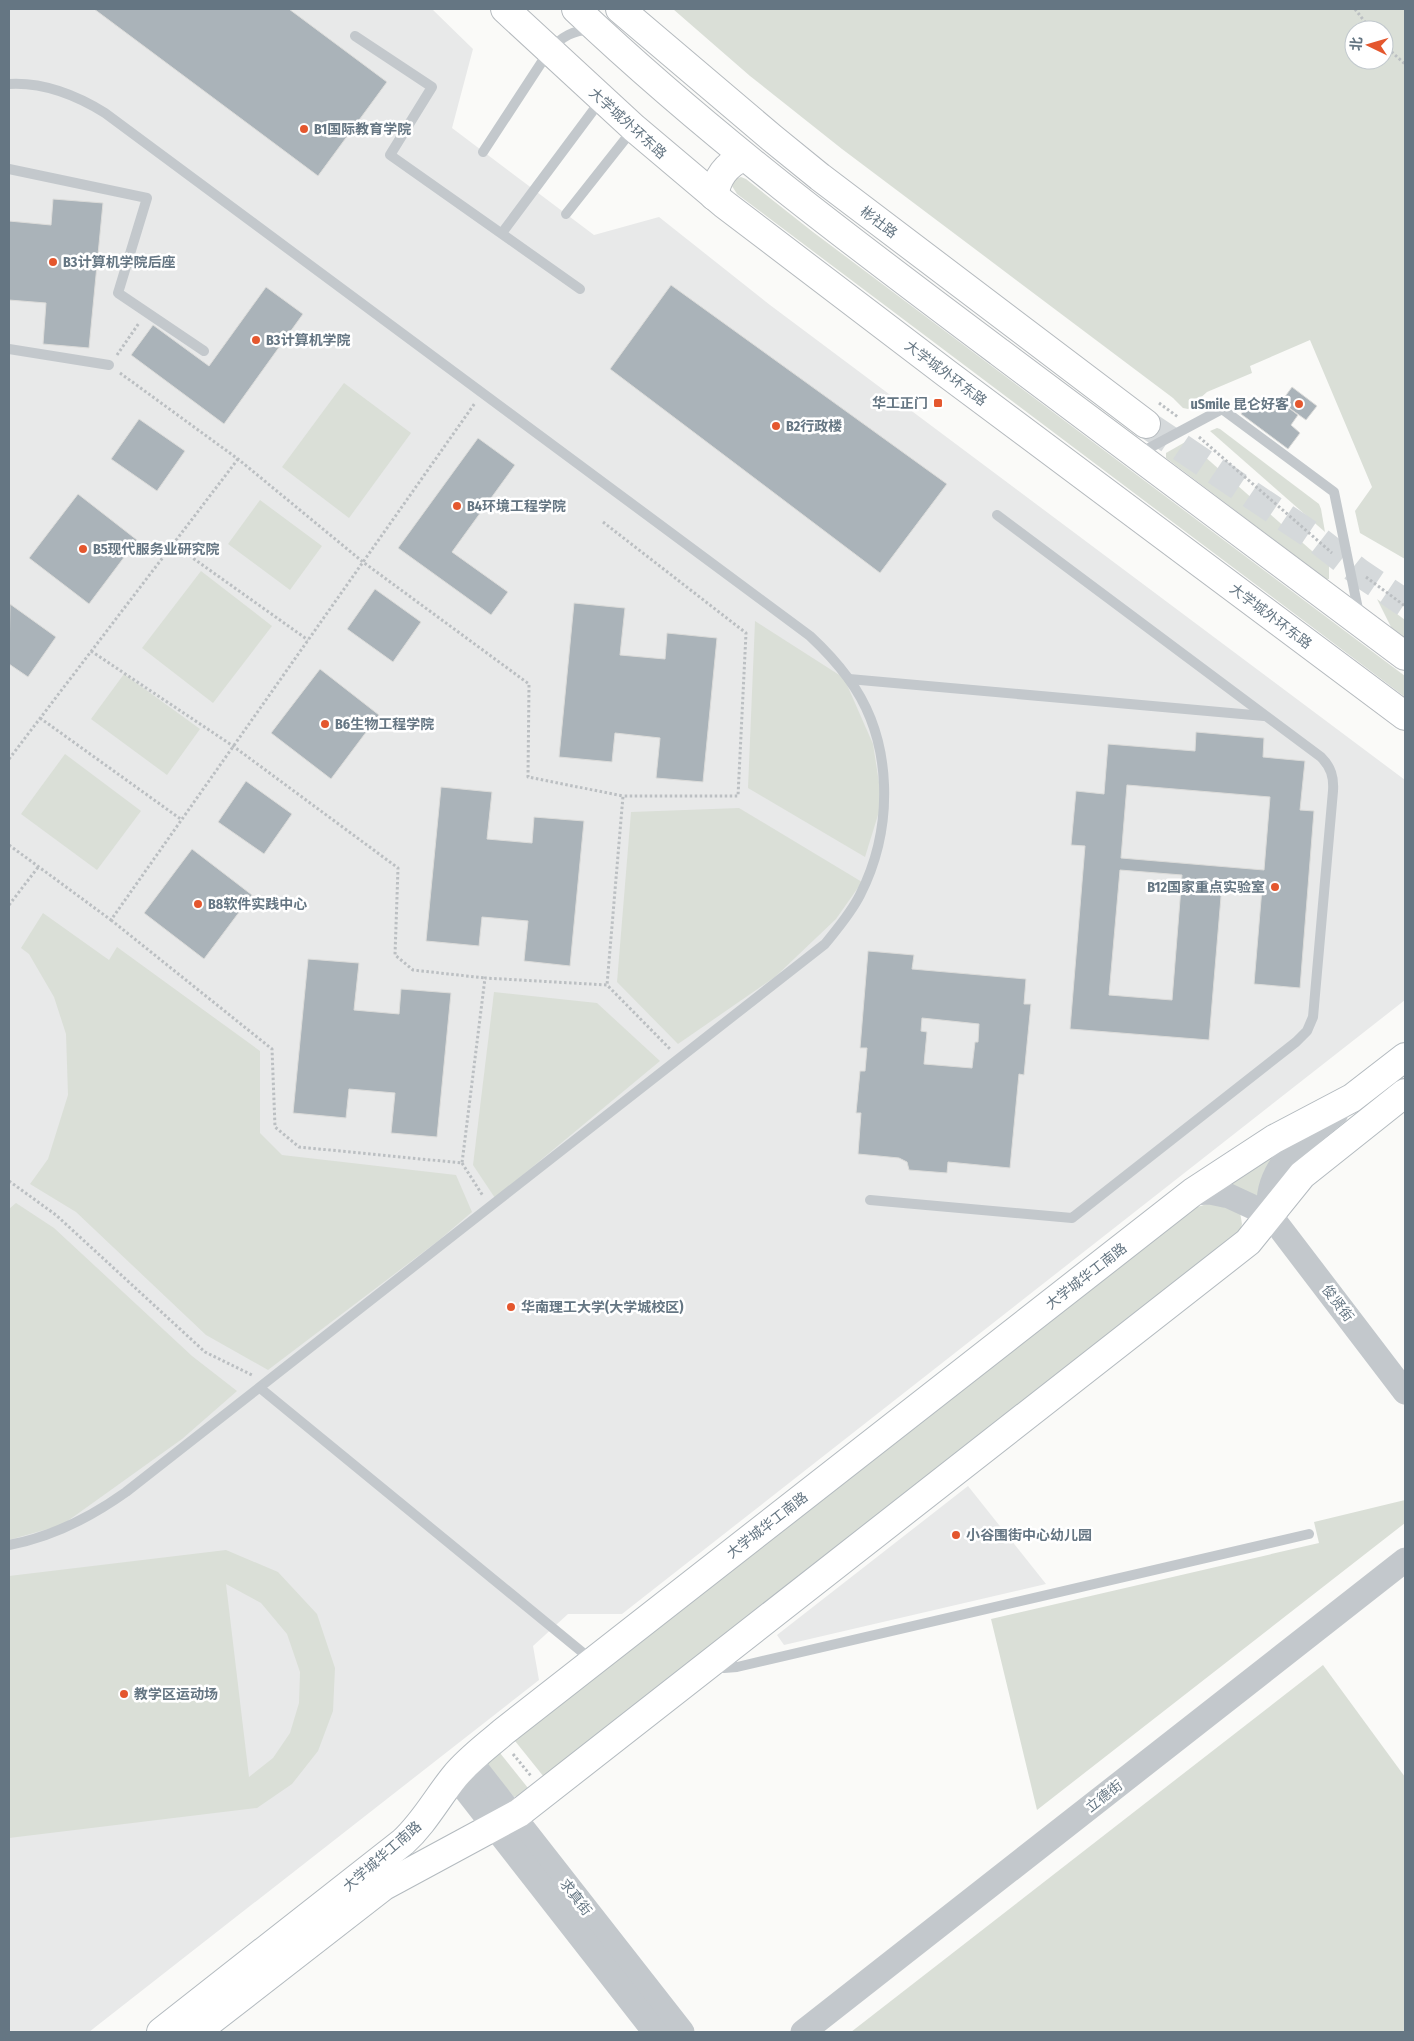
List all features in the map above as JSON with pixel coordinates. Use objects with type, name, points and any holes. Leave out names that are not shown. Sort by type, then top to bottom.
[{"type":"main road","name":"大学城外环东路","points":[[505,9],[634,128],[714,196],[946,373],[1405,716]]},
{"type":"main road","points":[[576,9],[676,100],[743,156],[850,240],[1405,656]]},
{"type":"main road","name":"彬社路","points":[[620,9],[778,144],[1146,424]]},
{"type":"main road","points":[[714,196],[719,177],[725,168],[743,156]]},
{"type":"main road","name":"大学城华工南路","points":[[161,2032],[403,1842],[427,1816],[462,1769],[503,1732],[1192,1193],[1274,1139],[1352,1098],[1405,1058]]},
{"type":"main road","name":"大学城华工南路","points":[[196,2032],[384,1886],[504,1822],[708,1665],[1243,1246],[1255,1234],[1291,1187],[1311,1166],[1405,1093]]},
{"type":"street","points":[[1270,1215],[1271,1194],[1281,1164],[1291,1152],[1352,1098]]},
{"type":"street","name":"俊贤街","points":[[1192,1193],[1210,1192],[1229,1196],[1270,1215],[1405,1392]]},
{"type":"street","name":"立德街","points":[[802,2032],[1405,1560]]},
{"type":"street","name":"求真街","points":[[462,1769],[504,1822],[682,2032]]},
{"type":"street","name":"求真街","points":[[504,1822],[655,2032]]},
{"type":"lane","points":[[483,152],[549,50],[566,35],[578,31],[599,30]]},
{"type":"lane","points":[[355,36],[432,87],[390,155],[580,289]]},
{"type":"lane","points":[[9,84],[44,87],[60,91],[105,113],[795,625],[824,650],[849,679],[873,727],[885,792],[884,814],[879,843],[870,873],[856,902],[830,937],[804,961],[106,1507],[56,1532],[9,1545]]},
{"type":"lane","points":[[502,233],[602,99]]},
{"type":"lane","points":[[566,214],[634,128]]},
{"type":"lane","points":[[9,169],[147,198],[118,293],[204,351]]},
{"type":"lane","points":[[9,349],[109,366]]},
{"type":"lane","points":[[1136,455],[1222,409],[1334,492],[1361,623]]},
{"type":"lane","points":[[870,1200],[1072,1218],[1307,1031],[1313,1017],[1333,791],[1333,776],[1328,766],[1321,757],[997,515]]},
{"type":"lane","points":[[849,679],[1265,716]]},
{"type":"lane","points":[[260,1388],[593,1662]]},
{"type":"lane","points":[[708,1665],[717,1668],[737,1667],[1309,1534]]},
{"type":"path","points":[[1355,9],[1363,20]]},
{"type":"path","points":[[1394,54],[1405,64]]},
{"type":"path","points":[[146,312],[109,366],[238,459],[363,562],[529,684],[528,777],[623,796],[738,796],[746,633],[603,522]]},
{"type":"path","points":[[111,920],[476,402]]},
{"type":"path","points":[[1198,436],[1327,549]]},
{"type":"path","points":[[9,759],[238,459]]},
{"type":"path","points":[[173,544],[308,640]]},
{"type":"path","points":[[1373,582],[1405,606]]},
{"type":"path","points":[[91,651],[233,746],[398,868],[395,955],[413,970],[485,978],[607,985],[673,1052]]},
{"type":"path","points":[[40,718],[182,820]]},
{"type":"path","points":[[607,985],[623,796]]},
{"type":"path","points":[[9,844],[111,920],[272,1049],[275,1127],[299,1146],[462,1163]]},
{"type":"path","points":[[9,906],[39,866]]},
{"type":"path","points":[[485,978],[462,1163],[486,1201]]},
{"type":"path","points":[[9,1181],[56,1215],[205,1352],[255,1376]]},
{"type":"path","points":[[510,1749],[534,1780]]},
{"type":"shaded area","name":"华南理工大学(大学城校区)","points":[[9,9],[432,9],[473,49],[452,128],[594,235],[659,217],[770,305],[1405,780],[1405,1000],[622,1614],[568,1614],[533,1646],[539,1680],[89,2032],[9,2032]]},
{"type":"shaded area","points":[[673,9],[1405,9],[1405,559],[1360,533],[1355,511],[1372,487],[1310,340],[1250,366],[1252,373],[1207,392],[1188,409],[1183,408],[1173,398],[842,149],[750,76]]},
{"type":"shaded area","points":[[741,177],[1405,676],[1405,697],[737,194],[732,186],[735,179]]},
{"type":"shaded area","points":[[344,383],[411,433],[349,518],[282,467]]},
{"type":"shaded area","points":[[1217,428],[1319,504],[1325,532],[1210,431]]},
{"type":"shaded area","points":[[1187,441],[1329,566],[1329,579],[1326,579],[1166,458],[1166,453]]},
{"type":"shaded area","points":[[260,500],[322,546],[290,590],[228,544]]},
{"type":"shaded area","points":[[201,571],[272,626],[213,703],[142,648]]},
{"type":"shaded area","points":[[1377,599],[1405,620],[1405,639],[1391,627]]},
{"type":"shaded area","points":[[755,621],[844,678],[873,744],[882,802],[865,857],[748,788]]},
{"type":"shaded area","points":[[124,674],[200,729],[167,775],[91,719]]},
{"type":"shaded area","points":[[65,754],[141,811],[97,870],[21,814]]},
{"type":"shaded area","points":[[739,808],[862,882],[836,919],[775,977],[678,1044],[617,982],[631,812]]},
{"type":"shaded area","points":[[43,913],[109,960],[117,947],[260,1051],[260,1133],[282,1155],[456,1175],[472,1212],[438,1241],[268,1370],[206,1335],[76,1212],[30,1184],[48,1159],[68,1095],[66,1034],[54,997],[29,954],[21,948]]},
{"type":"shaded area","points":[[494,992],[597,1003],[660,1061],[495,1198],[473,1165]]},
{"type":"shaded area","points":[[1288,1139],[1258,1195],[1255,1196],[1223,1180]]},
{"type":"shaded area","points":[[16,1203],[54,1228],[192,1356],[237,1391],[182,1439],[62,1525],[9,1540],[9,1209]]},
{"type":"shaded area","points":[[1210,1203],[1240,1212],[1242,1224],[1238,1238],[548,1782],[511,1736],[1191,1209]]},
{"type":"shaded area","name":"小谷围街中心幼儿园","points":[[968,1486],[1046,1584],[784,1645],[777,1635]]},
{"type":"shaded area","points":[[1405,1500],[1405,1523],[1037,1810],[991,1619],[1319,1543],[1314,1522]]},
{"type":"shaded area","name":"教学区运动场","points":[[226,1550],[278,1572],[317,1614],[335,1668],[333,1711],[318,1751],[292,1784],[257,1808],[9,1838],[9,1576]],"holes":[[[226,1584],[261,1603],[287,1634],[300,1672],[299,1703],[290,1733],[273,1758],[249,1777]]]},
{"type":"shaded area","points":[[1323,1665],[1405,1777],[1405,2032],[851,2032]]},
{"type":"shaded area","points":[[496,1748],[532,1793],[514,1797],[488,1766],[488,1762]]},
{"type":"building","name":"B1国际教育学院","points":[[94,9],[289,9],[387,82],[318,176]]},
{"type":"building","name":"B3计算机学院后座","points":[[53,199],[103,203],[89,348],[43,344],[46,303],[9,300],[9,221],[51,225]]},
{"type":"building","name":"B2行政楼","points":[[671,285],[947,484],[880,573],[610,369]]},
{"type":"building","name":"B3计算机学院","points":[[266,287],[303,314],[224,424],[131,355],[153,325],[209,366]]},
{"type":"building","name":"uSmile 昆仑好客","points":[[1292,387],[1317,406],[1306,420],[1281,402]]},
{"type":"building","points":[[1253,397],[1273,412],[1281,402],[1298,415],[1291,425],[1300,433],[1288,449],[1241,414]]},
{"type":"building","points":[[139,419],[185,451],[157,491],[111,459]]},
{"type":"building","name":"B4环境工程学院","points":[[478,438],[515,465],[452,552],[508,592],[491,615],[398,548]]},
{"type":"building","name":"B5现代服务业研究院","points":[[78,494],[137,540],[89,604],[29,558]]},
{"type":"building","points":[[375,589],[421,622],[393,662],[347,629]]},
{"type":"building","points":[[574,603],[625,608],[620,655],[665,659],[667,633],[717,638],[703,782],[656,778],[660,738],[615,733],[612,762],[559,757]]},
{"type":"building","points":[[10,604],[56,637],[28,677],[9,664]]},
{"type":"building","name":"B6生物工程学院","points":[[320,669],[379,715],[331,779],[271,733]]},
{"type":"building","name":"B12国家重点实验室","points":[[1196,732],[1264,738],[1263,757],[1305,761],[1300,810],[1314,811],[1300,988],[1254,984],[1262,888],[1222,885],[1209,1040],[1070,1029],[1085,846],[1071,845],[1076,791],[1104,794],[1108,744],[1195,751]],"holes":[[[1127,785],[1270,797],[1264,870],[1121,858]],[[1120,870],[1182,875],[1172,1000],[1109,995]]]},
{"type":"building","points":[[246,781],[292,814],[264,854],[218,822]]},
{"type":"building","points":[[441,787],[492,792],[487,839],[532,843],[534,817],[584,821],[570,966],[524,961],[528,921],[482,917],[479,946],[426,941]]},
{"type":"building","name":"B8软件实践中心","points":[[192,849],[252,895],[204,959],[144,913]]},
{"type":"building","points":[[868,951],[914,955],[912,969],[1026,979],[1024,1004],[1031,1004],[1024,1075],[1019,1074],[1010,1168],[948,1162],[947,1173],[909,1170],[907,1162],[899,1158],[858,1154],[861,1113],[856,1113],[860,1071],[865,1071],[867,1048],[860,1048]],"holes":[[[922,1018],[979,1024],[978,1042],[975,1042],[972,1068],[924,1064],[927,1032],[921,1031]]]},
{"type":"building","points":[[308,959],[359,963],[354,1010],[399,1014],[401,989],[451,993],[437,1137],[391,1133],[395,1093],[349,1089],[346,1118],[293,1113]]},
{"type":"tunnel","points":[[1146,424],[1314,537],[1360,573],[1405,603]]},
{"type":"place","name":"B1国际教育学院","points":[[304,129]]},
{"type":"place","name":"B3计算机学院后座","points":[[53,262]]},
{"type":"place","name":"B3计算机学院","points":[[256,340]]},
{"type":"place","name":"华工正门","points":[[938,403]]},
{"type":"place","name":"uSmile 昆仑好客","points":[[1299,404]]},
{"type":"place","name":"B2行政楼","points":[[776,426]]},
{"type":"place","name":"B4环境工程学院","points":[[457,506]]},
{"type":"place","name":"B5现代服务业研究院","points":[[83,549]]},
{"type":"place","name":"B6生物工程学院","points":[[325,724]]},
{"type":"place","name":"B12国家重点实验室","points":[[1275,887]]},
{"type":"place","name":"B8软件实践中心","points":[[198,904]]},
{"type":"place","name":"华南理工大学(大学城校区)","points":[[511,1307]]},
{"type":"place","name":"小谷围街中心幼儿园","points":[[956,1535]]},
{"type":"place","name":"教学区运动场","points":[[124,1694]]}]
